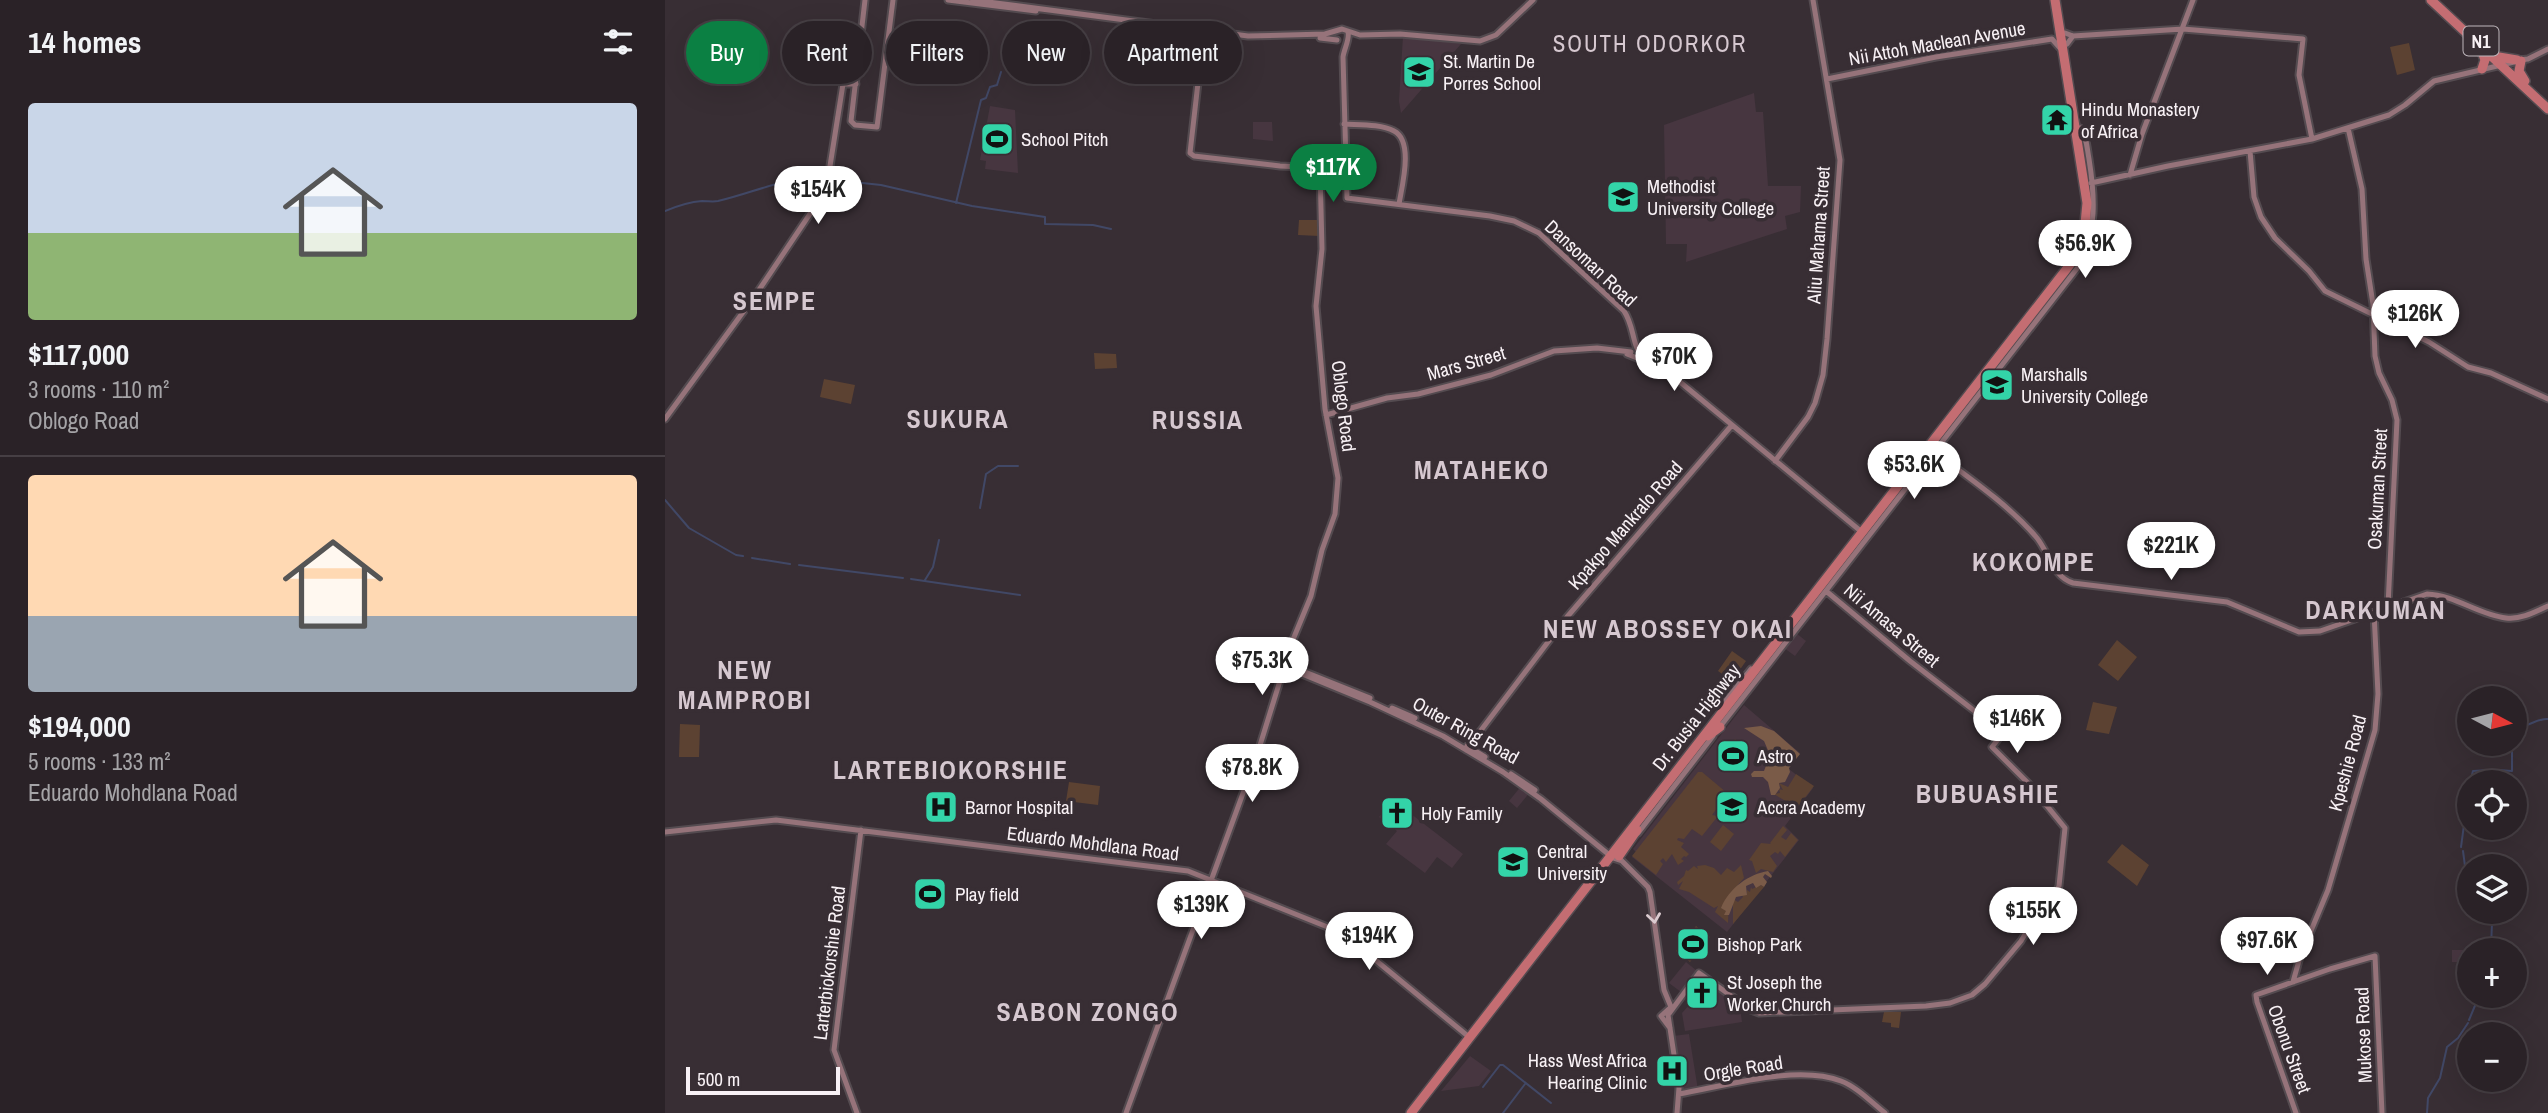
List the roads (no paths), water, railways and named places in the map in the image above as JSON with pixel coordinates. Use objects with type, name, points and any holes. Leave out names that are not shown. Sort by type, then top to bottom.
[{"type":"highway","name":"Dr. Busia Highway","points":[[1674,777],[2080,259],[2088,230],[2092,185],[2066,35],[2057,0]]},
{"type":"highway","name":"N1","points":[[2429,0],[2478,45],[2496,66],[2525,81],[2548,103]]},
{"type":"highway","name":"N1","points":[[2437,0],[2496,66],[2548,109]]},
{"type":"highway","points":[[2052,38],[2057,34],[2066,35]]},
{"type":"highway","name":"Dr. Busia Highway","points":[[2005,353],[2047,293],[2069,268],[2082,239],[2092,185],[2078,146],[2071,110],[2066,35]]},
{"type":"highway","points":[[2478,45],[2496,66],[2520,60],[2519,71],[2525,81]]},
{"type":"highway","name":"Dr. Busia Highway","points":[[1413,1113],[1469,1037],[1674,777],[1809,597],[1839,560],[1899,496],[1949,422],[1976,391]]},
{"type":"highway","points":[[1903,474],[1929,452]]},
{"type":"highway","points":[[1708,736],[1720,727]]},
{"type":"highway","name":"Dr. Busia Highway","points":[[1413,1113],[1597,881],[1641,813],[1664,790]]},
{"type":"highway","points":[[1615,853],[1629,832]]},
{"type":"street","points":[[863,21],[865,0]]},
{"type":"street","points":[[856,84],[852,123],[877,128],[893,0]]},
{"type":"street","points":[[948,0],[1115,21]]},
{"type":"street","points":[[973,0],[1124,21]]},
{"type":"street","points":[[1242,35],[1336,32],[1342,29],[1360,35],[1396,34],[1486,40],[1499,33],[1533,0]]},
{"type":"street","name":"Aliu Mahama Street","points":[[1775,461],[1808,417],[1823,375],[1840,160],[1813,0]]},
{"type":"street","points":[[2130,174],[2142,134],[2193,0]]},
{"type":"street","points":[[2066,35],[2183,29],[2303,40],[2299,75],[2312,139]]},
{"type":"street","points":[[1336,32],[1343,57]]},
{"type":"street","points":[[1197,84],[1190,153],[1194,156],[1345,169],[1343,57],[1348,32]]},
{"type":"street","points":[[1242,37],[1331,38],[1347,41],[1360,35]]},
{"type":"street","points":[[2052,38],[2059,46],[2071,110]]},
{"type":"street","name":"Nii Attoh Maclean Avenue","points":[[1827,79],[1945,55],[2052,38]]},
{"type":"street","points":[[2520,60],[2548,49]]},
{"type":"street","points":[[2092,185],[2130,174],[2312,139],[2396,111],[2434,81],[2496,66]]},
{"type":"street","points":[[665,419],[757,293],[832,179],[830,166],[843,84]]},
{"type":"street","name":"Dr. Busia Highway","points":[[1615,853],[1635,838],[1826,591],[1903,474],[2047,293],[2070,257],[2083,219],[2083,195],[2071,110]]},
{"type":"street","points":[[1344,124],[1391,130],[1403,140],[1406,151],[1399,204]]},
{"type":"street","name":"Osakuman Street","points":[[2348,128],[2362,189],[2375,356],[2379,373],[2392,400],[2397,425],[2388,606]]},
{"type":"street","points":[[2250,151],[2254,197],[2261,217],[2273,236],[2313,274],[2325,291],[2428,342],[2468,367],[2491,373],[2548,399]]},
{"type":"street","name":"Oblogo Road","points":[[1126,1113],[1212,879],[1293,641],[1311,596],[1339,491],[1326,415],[1316,306],[1322,249],[1319,168]]},
{"type":"street","name":"Dansoman Road","points":[[1345,169],[1347,198],[1503,218],[1532,229],[1548,240],[1624,311],[1629,320],[1634,353]]},
{"type":"street","name":"Dr. Busia Highway","points":[[1929,452],[2070,278],[2093,225],[2092,185]]},
{"type":"street","name":"Mars Street","points":[[1326,415],[1387,398],[1418,394],[1491,375],[1555,351],[1589,348],[1634,353]]},
{"type":"street","points":[[1634,353],[1674,377],[1775,461],[1866,531]]},
{"type":"street","name":"Kpakpo Mankralo Road","points":[[1467,748],[1581,599],[1732,425]]},
{"type":"street","points":[[1929,452],[1956,469],[2033,534],[2059,575],[2068,581],[2227,602],[2303,633],[2320,631],[2427,594],[2444,596],[2507,618],[2521,617],[2548,606]]},
{"type":"street","name":"Nii Amasa Street","points":[[1673,1004],[1699,972],[1756,1013],[1933,1006],[1960,1000],[1971,996],[1985,984],[2021,941],[2059,886],[2065,828],[2030,785],[1992,747],[2003,733],[1826,591]]},
{"type":"street","name":"Dr. Busia Highway","points":[[1615,853],[1622,835],[1809,597]]},
{"type":"street","name":"Kpeshie Road","points":[[2293,982],[2299,957],[2325,900],[2377,720],[2374,612]]},
{"type":"street","name":"Outer Ring Road","points":[[1286,666],[1403,713],[1467,748],[1615,853],[1650,892],[1664,990],[1673,1004]]},
{"type":"street","name":"Eduardo Mohdlana Road","points":[[665,832],[772,820],[1178,869],[1212,879],[1338,932],[1469,1037]]},
{"type":"street","name":"Larterbiokorshie Road","points":[[857,1113],[834,1050],[861,831]]},
{"type":"street","name":"Mukose Road","points":[[2293,982],[2375,956],[2382,1113]]},
{"type":"street","name":"Obonu Street","points":[[2293,982],[2256,995],[2296,1113]]},
{"type":"street","points":[[1673,1004],[1666,1016],[1679,1094],[1677,1113]]},
{"type":"street","name":"Orgle Road","points":[[1679,1094],[1774,1076],[1819,1077],[1847,1084],[1885,1113]]},
{"type":"waterway","points":[[956,203],[981,100],[986,98],[990,87],[997,85],[1001,72]]},
{"type":"waterway","points":[[665,211],[692,202],[718,201],[787,181],[830,179]]},
{"type":"waterway","points":[[835,180],[881,185],[972,206],[1045,217],[1045,224],[1093,225],[1111,229]]},
{"type":"waterway","points":[[980,508],[986,474],[998,466],[1018,466]]},
{"type":"waterway","points":[[665,500],[689,528],[736,555],[743,556]]},
{"type":"waterway","points":[[925,580],[933,567],[939,540]]},
{"type":"waterway","points":[[752,558],[790,564]]},
{"type":"waterway","points":[[799,565],[903,578]]},
{"type":"waterway","points":[[911,579],[1020,595]]},
{"type":"waterway","points":[[2527,725],[2548,719]]},
{"type":"waterway","points":[[2512,756],[2512,770]]},
{"type":"waterway","points":[[2461,847],[2462,840]]},
{"type":"waterway","points":[[2491,938],[2492,924]]},
{"type":"waterway","points":[[2469,1020],[2474,1008]]},
{"type":"waterway","points":[[2427,1113],[2428,1098],[2440,1078],[2447,1047],[2457,1039]]},
{"type":"waterway","points":[[1483,1087],[1500,1065],[1503,1065],[1551,1103]]},
{"type":"waterway","points":[[1503,1113],[1525,1084]]},
{"type":"place","name":"St. Martin De Porres School","points":[[1419,72]]},
{"type":"place","name":"Hindu Monastery of Africa","points":[[2057,120]]},
{"type":"place","name":"School Pitch","points":[[997,139]]},
{"type":"place","name":"Methodist University College","points":[[1623,197]]},
{"type":"place","name":"Marshalls University College","points":[[1997,385]]},
{"type":"place","name":"Astro","points":[[1733,756]]},
{"type":"place","name":"Barnor Hospital","points":[[941,807]]},
{"type":"place","name":"Accra Academy","points":[[1732,807]]},
{"type":"place","name":"Holy Family","points":[[1397,813]]},
{"type":"place","name":"Central University","points":[[1513,862]]},
{"type":"place","name":"Play field","points":[[930,894]]},
{"type":"place","name":"Bishop Park","points":[[1693,944]]},
{"type":"place","name":"St Joseph the Worker Church","points":[[1702,993]]},
{"type":"place","name":"Hass West Africa Hearing Clinic","points":[[1672,1071]]},
{"type":"district","name":"SOUTH ODORKOR","points":[[1650,43]]},
{"type":"district","name":"SEMPE","points":[[775,300]]},
{"type":"district","name":"SUKURA","points":[[958,418]]},
{"type":"district","name":"RUSSIA","points":[[1198,419]]},
{"type":"district","name":"MATAHEKO","points":[[1482,469]]},
{"type":"district","name":"KOKOMPE","points":[[2034,561]]},
{"type":"district","name":"DARKUMAN","points":[[2376,609]]},
{"type":"district","name":"NEW ABOSSEY OKAI","points":[[1668,628]]},
{"type":"district","name":"NEW MAMPROBI","points":[[745,684]]},
{"type":"district","name":"LARTEBIOKORSHIE","points":[[951,769]]},
{"type":"district","name":"BUBUASHIE","points":[[1988,793]]},
{"type":"district","name":"SABON ZONGO","points":[[1088,1011]]}]
